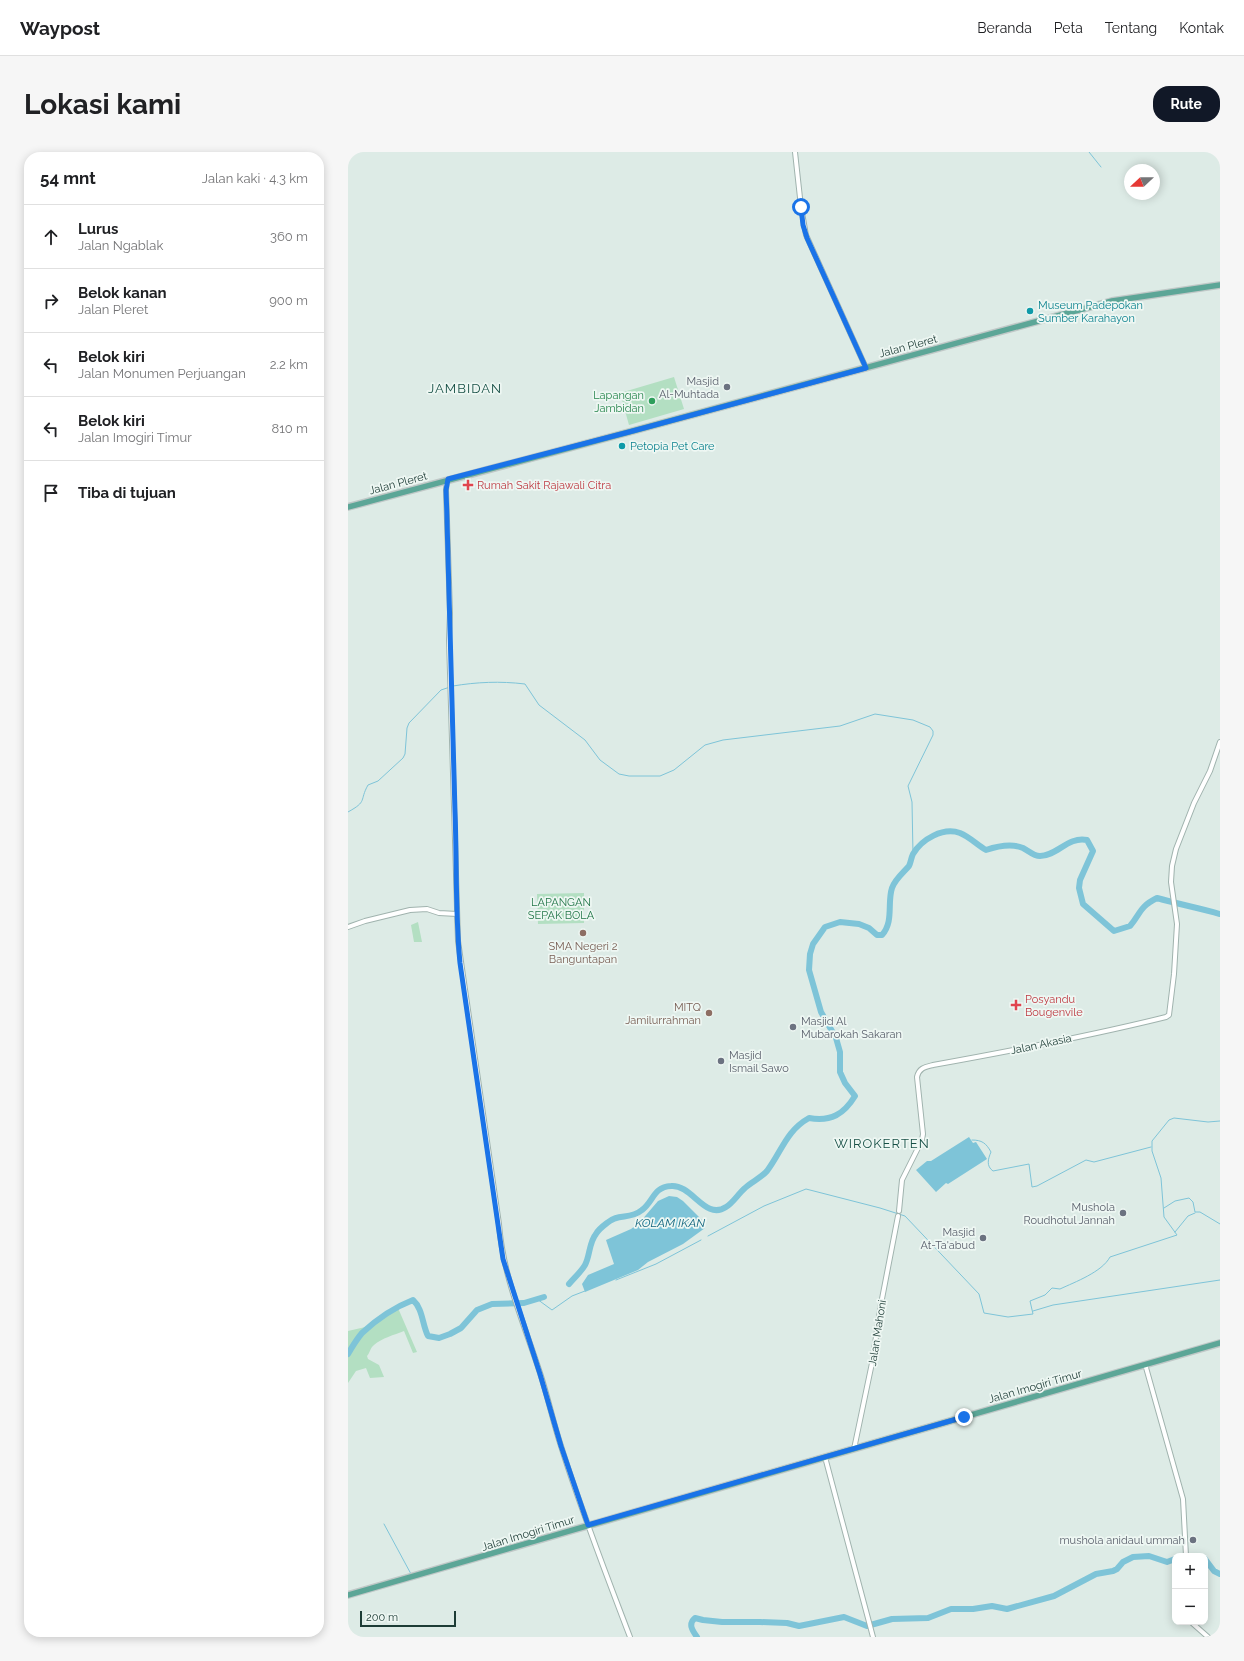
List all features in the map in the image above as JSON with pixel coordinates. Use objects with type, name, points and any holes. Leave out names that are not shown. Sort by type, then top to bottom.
[{"type":"main road","name":"Jalan Pleret","points":[[348,507],[1124,298],[1220,285]]},
{"type":"main road","name":"Jalan Imogiri Timur","points":[[348,1595],[1220,1343]]},
{"type":"street","points":[[795,152],[801,213],[806,235],[866,368]]},
{"type":"street","points":[[448,479],[446,490],[457,914],[460,963],[499,1224],[501,1247],[506,1271],[540,1374],[561,1446],[588,1525],[630,1637]]},
{"type":"street","name":"Jalan Akasia","points":[[899,1211],[902,1180],[920,1145],[923,1134],[918,1074],[922,1069],[933,1065],[1015,1050],[1166,1017],[1170,1013],[1174,974],[1177,915],[1171,871],[1176,849],[1194,804],[1210,771],[1220,742]]},
{"type":"street","points":[[348,927],[371,919],[410,910],[427,909],[440,913],[457,914]]},
{"type":"street","name":"Jalan Mahoni","points":[[854,1449],[871,1370],[898,1216]]},
{"type":"street","points":[[1145,1364],[1183,1499],[1186,1553]]},
{"type":"street","points":[[824,1457],[873,1637]]},
{"type":"street","points":[[1194,1625],[1208,1637]]},
{"type":"green space","name":"Lapangan Jambidan","points":[[674,377],[684,409],[629,425],[620,393]]},
{"type":"green space","name":"LAPANGAN SEPAK BOLA","points":[[584,893],[584,923],[538,924],[537,894]]},
{"type":"green space","points":[[418,922],[422,942],[414,942],[411,925]]},
{"type":"green space","points":[[398,1308],[417,1352],[413,1353],[404,1331],[384,1339],[373,1346],[367,1356],[368,1359],[379,1365],[384,1377],[370,1378],[366,1368],[356,1371],[348,1383],[348,1331],[374,1325]]},
{"type":"water","points":[[969,1137],[973,1143],[976,1142],[987,1159],[948,1184],[946,1183],[936,1192],[916,1170],[927,1161],[931,1161]]},
{"type":"water","name":"KOLAM IKAN","points":[[669,1196],[677,1197],[683,1201],[702,1220],[705,1228],[683,1244],[648,1262],[638,1270],[585,1292],[582,1284],[588,1275],[614,1264],[606,1240],[631,1229],[640,1222],[658,1201]]},
{"type":"waterway","points":[[1089,152],[1101,167]]},
{"type":"waterway","points":[[453,686],[489,682],[525,684],[539,705],[585,740],[600,760],[619,774],[629,776],[660,776],[674,770],[705,745],[723,740],[840,726],[875,714],[913,720],[930,727],[933,731],[933,735],[908,786],[912,802],[913,854]]},
{"type":"waterway","points":[[348,812],[361,803],[368,785],[378,781],[403,758],[405,754],[407,728],[409,723],[441,690],[450,687]]},
{"type":"waterway","points":[[569,1284],[585,1265],[594,1237],[599,1230],[611,1220],[638,1213],[646,1206],[657,1192],[665,1187],[671,1186],[686,1190],[705,1206],[712,1209],[718,1210],[726,1207],[742,1190],[767,1171],[785,1142],[801,1123],[809,1118],[830,1118],[841,1112],[851,1102],[855,1096],[845,1083],[840,1072],[840,1052],[836,1038],[821,1012],[809,970],[810,954],[813,944],[825,927],[840,922],[859,924],[869,928],[877,935],[882,935],[888,924],[893,885],[909,866],[913,854],[927,839],[940,833],[960,833],[986,850],[1000,846],[1018,846],[1038,856],[1052,853],[1074,841],[1087,840],[1093,851],[1080,880],[1079,888],[1083,904],[1114,931],[1130,926],[1143,907],[1157,898],[1220,914]]},
{"type":"waterway","points":[[708,1236],[764,1206],[806,1189],[905,1216],[979,1294],[984,1313],[1008,1317],[1033,1314],[1030,1301],[1045,1295],[1052,1288],[1060,1289],[1088,1276],[1101,1267],[1110,1257],[1177,1235],[1164,1217],[1161,1178],[1152,1151],[1152,1141],[1169,1120],[1174,1118],[1208,1122],[1220,1121]]},
{"type":"waterway","points":[[972,1140],[981,1141],[989,1149],[991,1152],[988,1165],[993,1171],[1029,1164],[1032,1187],[1037,1186],[1086,1160],[1094,1162],[1151,1147]]},
{"type":"waterway","points":[[1164,1208],[1175,1201],[1189,1198],[1193,1202],[1195,1212],[1200,1212],[1220,1224]]},
{"type":"waterway","points":[[1175,1232],[1188,1216],[1195,1213]]},
{"type":"waterway","points":[[616,1280],[656,1264],[701,1240]]},
{"type":"waterway","points":[[1033,1311],[1053,1305],[1220,1280]]},
{"type":"waterway","points":[[537,1299],[552,1310],[572,1296],[585,1291]]},
{"type":"waterway","points":[[348,1354],[360,1335],[367,1328],[393,1310],[413,1300],[421,1312],[428,1336],[439,1338],[461,1328],[477,1310],[492,1304],[524,1303],[544,1297]]},
{"type":"waterway","points":[[384,1524],[411,1574]]},
{"type":"waterway","points":[[697,1637],[691,1625],[695,1618],[722,1622],[787,1623],[799,1626],[844,1617],[867,1626],[892,1619],[928,1618],[951,1609],[973,1609],[992,1606],[1007,1609],[1054,1596],[1096,1574],[1113,1571],[1123,1562],[1133,1557],[1149,1556],[1167,1562],[1172,1560]]},
{"type":"waterway","points":[[1208,1563],[1214,1571],[1220,1574]]},
{"type":"place","name":"Museum Padepokan Sumber Karahayon","points":[[1030,311]]},
{"type":"place","name":"Masjid Al-Muhtada","points":[[727,387]]},
{"type":"place","name":"Lapangan Jambidan","points":[[652,401]]},
{"type":"place","name":"Petopia Pet Care","points":[[622,446]]},
{"type":"place","name":"Rumah Sakit Rajawali Citra","points":[[468,485]]},
{"type":"place","name":"SMA Negeri 2 Banguntapan","points":[[583,933]]},
{"type":"place","name":"Posyandu Bougenvile","points":[[1016,1005]]},
{"type":"place","name":"MITQ Jamilurrahman","points":[[709,1013]]},
{"type":"place","name":"Masjid Al Mubarokah Sakaran","points":[[793,1027]]},
{"type":"place","name":"Masjid Ismail Sawo","points":[[721,1061]]},
{"type":"place","name":"Mushola Roudhotul Jannah","points":[[1123,1213]]},
{"type":"place","name":"Masjid At-Ta'abud","points":[[983,1238]]},
{"type":"place","name":"mushola anidaul ummah","points":[[1193,1540]]},
{"type":"district","name":"JAMBIDAN","points":[[465,388]]},
{"type":"district","name":"WIROKERTEN","points":[[882,1143]]},
{"type":"route","points":[[801,207],[803,225],[807,238],[866,368],[448,479],[446,490],[450,590],[457,914],[460,963],[470,1022],[503,1259],[540,1374],[561,1446],[588,1525],[885,1441],[964,1417]]}]
